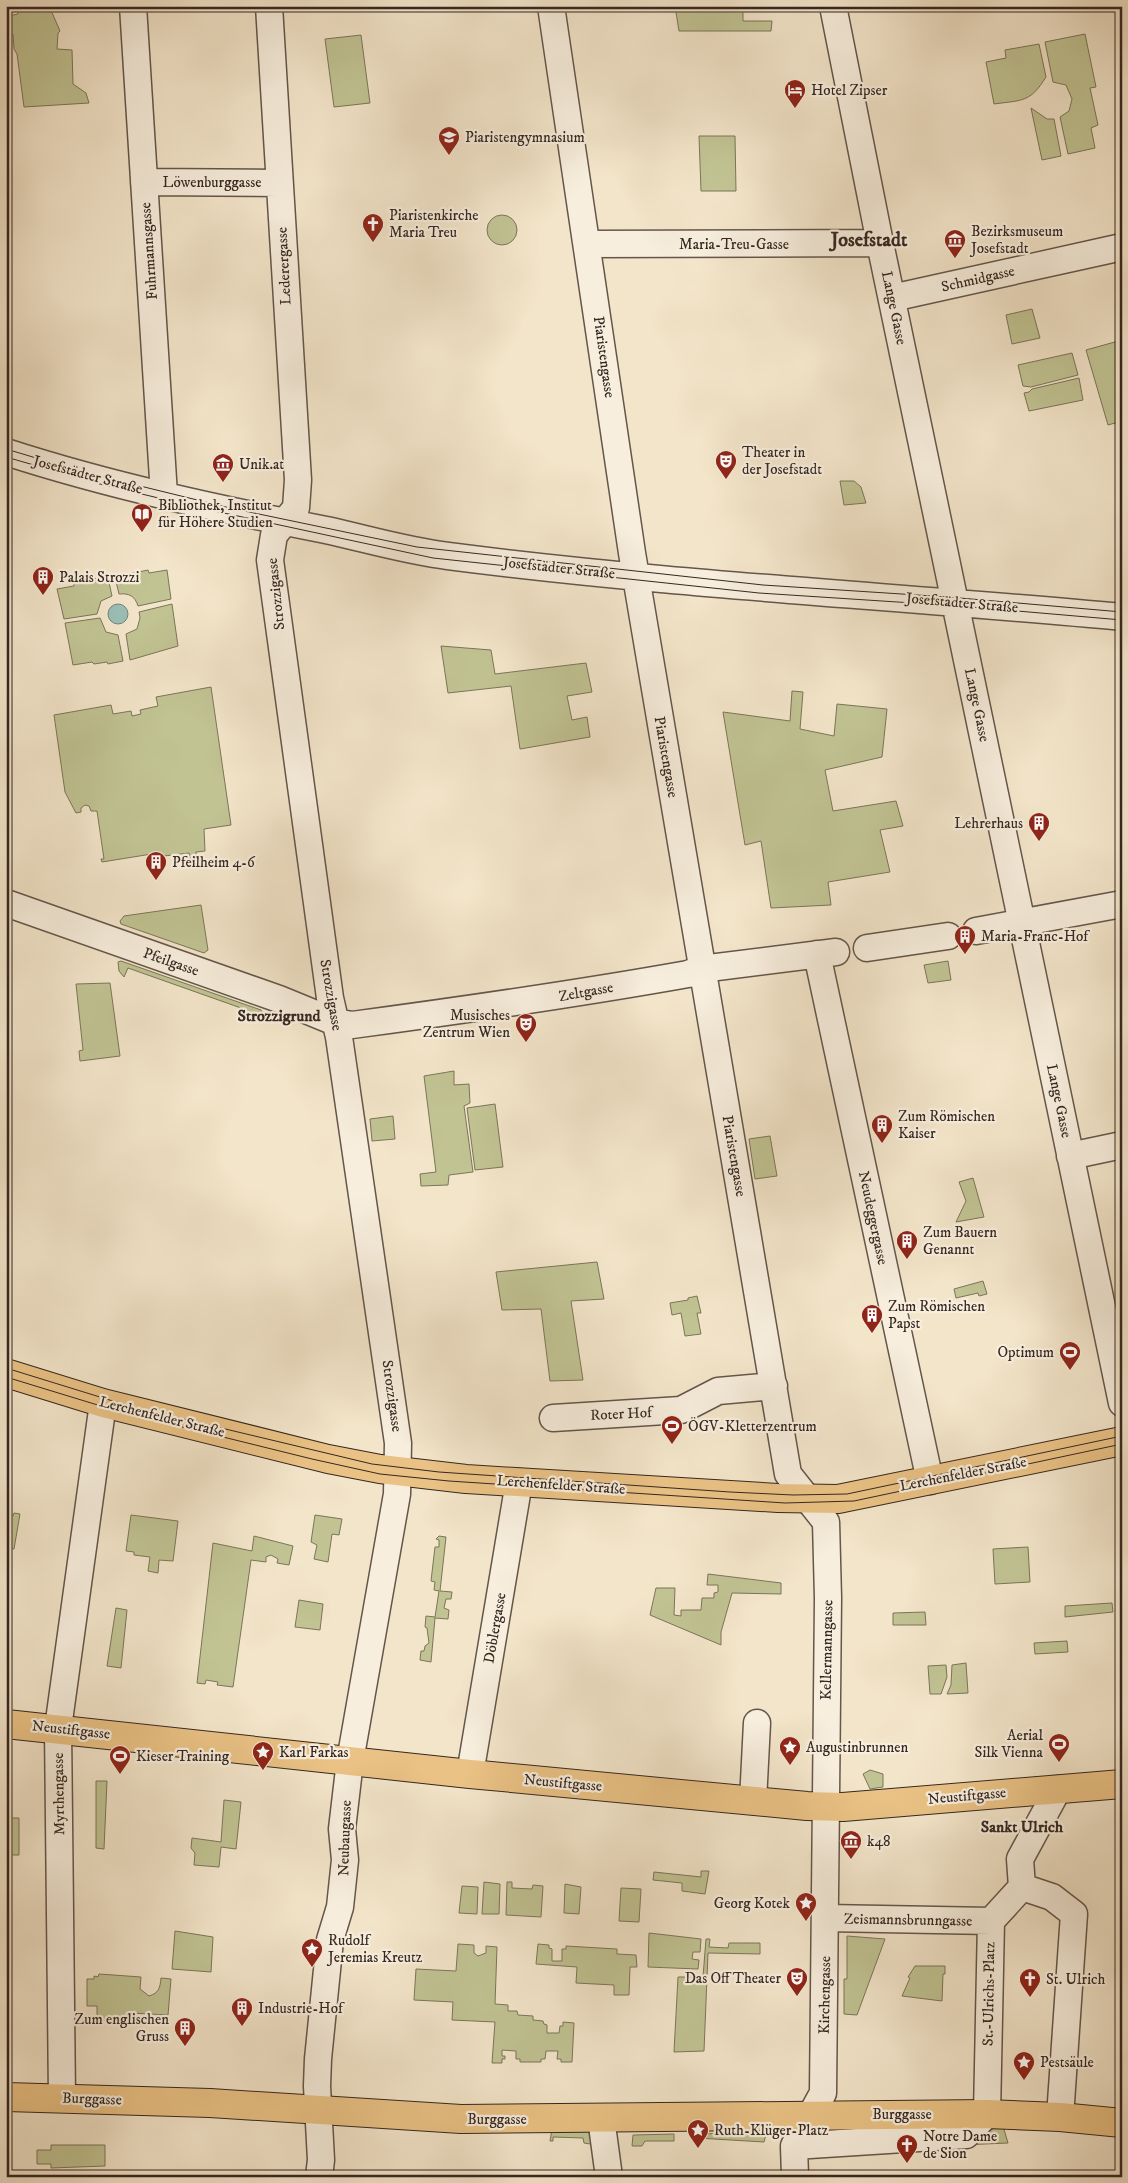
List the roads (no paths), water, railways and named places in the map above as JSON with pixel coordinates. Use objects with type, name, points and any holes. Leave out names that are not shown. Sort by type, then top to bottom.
[{"type":"main road","name":"Lerchenfelder Straße","points":[[6,1373],[103,1403],[328,1458],[397,1471],[519,1482],[808,1500],[838,1499],[1122,1441]]},
{"type":"main road","name":"Neustiftgasse","points":[[6,1724],[58,1728],[470,1774],[826,1806],[853,1806],[1122,1784]]},
{"type":"main road","name":"Burggasse","points":[[6,2097],[318,2110],[461,2119],[988,2114],[1060,2117],[1122,2123]]},
{"type":"street","name":"Fuhrmannsgasse","points":[[133,6],[164,496]]},
{"type":"street","name":"Lederergasse","points":[[268,6],[298,480],[296,508],[284,522]]},
{"type":"street","name":"Piaristengasse","points":[[551,6],[636,576],[701,969],[788,1474],[808,1500]]},
{"type":"street","name":"Lange Gasse","points":[[834,6],[880,243],[1122,1403]]},
{"type":"street","name":"Löwenburggasse","points":[[144,182],[279,183]]},
{"type":"street","name":"Maria-Treu-Gasse","points":[[587,244],[880,243]]},
{"type":"street","name":"Schmidgasse","points":[[892,298],[1122,247]]},
{"type":"street","name":"Josefstädter Straße","points":[[6,452],[45,465],[164,496],[447,556],[762,588],[956,601],[1122,617]]},
{"type":"street","name":"Strozzigasse","points":[[284,522],[274,535],[270,560],[329,988],[336,1022],[398,1443],[397,1471]]},
{"type":"street","name":"Pfeilgasse","points":[[6,903],[279,999],[336,1022]]},
{"type":"street","points":[[976,931],[1122,904]]},
{"type":"street","points":[[868,948],[948,936]]},
{"type":"street","name":"Zeltgasse","points":[[336,1022],[352,1025],[515,1001],[553,998],[688,974],[701,969],[826,953]]},
{"type":"street","name":"Neudeggergasse","points":[[826,953],[930,1481]]},
{"type":"street","points":[[1070,1156],[1122,1145]]},
{"type":"street","name":"Roter Hof","points":[[554,1418],[681,1410],[718,1391],[774,1386]]},
{"type":"street","name":"Myrthengasse","points":[[62,2098],[58,1728],[103,1403]]},
{"type":"street","name":"Neubaugasse","points":[[319,2177],[321,2160],[318,2110],[318,2059],[330,1940],[341,1898],[345,1860],[342,1829],[350,1760],[397,1494],[397,1471]]},
{"type":"street","name":"Döblergasse","points":[[470,1774],[519,1482]]},
{"type":"street","name":"Kellermanngasse","points":[[808,1500],[826,1522],[828,1598],[826,1806]]},
{"type":"street","points":[[753,1800],[756,1722]]},
{"type":"street","points":[[1058,1789],[1020,1859],[1022,1887],[1052,1897],[1074,1914],[1060,2117]]},
{"type":"street","name":"Kirchengasse","points":[[795,2177],[794,2146],[823,2093],[826,1806]]},
{"type":"street","name":"St.-Ulrichs-Platz","points":[[988,2114],[991,1921],[1022,1887]]},
{"type":"street","name":"Zeismannsbrunngasse","points":[[826,1918],[991,1921]]},
{"type":"street","name":"Burggasse","points":[[794,2146],[966,2135],[988,2114]]},
{"type":"street","points":[[601,2118],[609,2177]]},
{"type":"water","points":[[118,604],[125,607],[128,614],[125,621],[118,624],[111,621],[108,614],[111,607]]},
{"type":"tram line","points":[[6,449],[83,472],[230,508],[417,547],[763,585],[948,597],[1122,612]]},
{"type":"tram line","points":[[6,457],[100,484],[196,507],[433,558],[759,593],[959,606],[1122,620]]},
{"type":"tram line","points":[[6,1368],[129,1406],[372,1464],[439,1472],[730,1492],[793,1495],[847,1494],[1122,1436]]},
{"type":"tram line","points":[[6,1377],[114,1410],[380,1474],[449,1481],[785,1503],[854,1501],[1122,1444]]},
{"type":"place","name":"Hotel Zipser","points":[[795,109]]},
{"type":"place","name":"Piaristengymnasium","points":[[449,156]]},
{"type":"place","name":"Piaristenkirche Maria Treu","points":[[373,243]]},
{"type":"place","name":"Bezirksmuseum Josefstadt","points":[[955,259]]},
{"type":"place","name":"Theater in der Josefstadt","points":[[726,480]]},
{"type":"place","name":"Unik.at","points":[[223,483]]},
{"type":"place","name":"Bibliothek, Institut für Höhere Studien","points":[[142,533]]},
{"type":"place","name":"Palais Strozzi","points":[[43,596]]},
{"type":"place","name":"Lehrerhaus","points":[[1039,842]]},
{"type":"place","name":"Pfeilheim 4-6","points":[[156,881]]},
{"type":"place","name":"Maria-Franc-Hof","points":[[965,955]]},
{"type":"place","name":"Musisches Zentrum Wien","points":[[526,1043]]},
{"type":"place","name":"Zum Römischen Kaiser","points":[[882,1144]]},
{"type":"place","name":"Zum Bauern Genannt","points":[[907,1260]]},
{"type":"place","name":"Zum Römischen Papst","points":[[872,1334]]},
{"type":"place","name":"Optimum","points":[[1070,1371]]},
{"type":"place","name":"ÖGV-Kletterzentrum","points":[[672,1445]]},
{"type":"place","name":"Aerial Silk Vienna","points":[[1059,1763]]},
{"type":"place","name":"Augustinbrunnen","points":[[790,1766]]},
{"type":"place","name":"Karl Farkas","points":[[263,1771]]},
{"type":"place","name":"Kieser Training","points":[[120,1775]]},
{"type":"place","name":"k48","points":[[851,1860]]},
{"type":"place","name":"Georg Kotek","points":[[806,1922]]},
{"type":"place","name":"Rudolf Jeremias Kreutz","points":[[312,1968]]},
{"type":"place","name":"Das Off Theater","points":[[797,1997]]},
{"type":"place","name":"St. Ulrich","points":[[1030,1998]]},
{"type":"place","name":"Industrie-Hof","points":[[242,2027]]},
{"type":"place","name":"Zum englischen Gruss","points":[[185,2047]]},
{"type":"place","name":"Pestsäule","points":[[1024,2081]]},
{"type":"place","name":"Ruth-Klüger-Platz","points":[[698,2149]]},
{"type":"place","name":"Notre Dame de Sion","points":[[907,2164]]},
{"type":"district","name":"Josefstadt","points":[[869,240]]},
{"type":"district","name":"Strozzigrund","points":[[279,1016]]},
{"type":"district","name":"Sankt Ulrich","points":[[1022,1827]]}]
